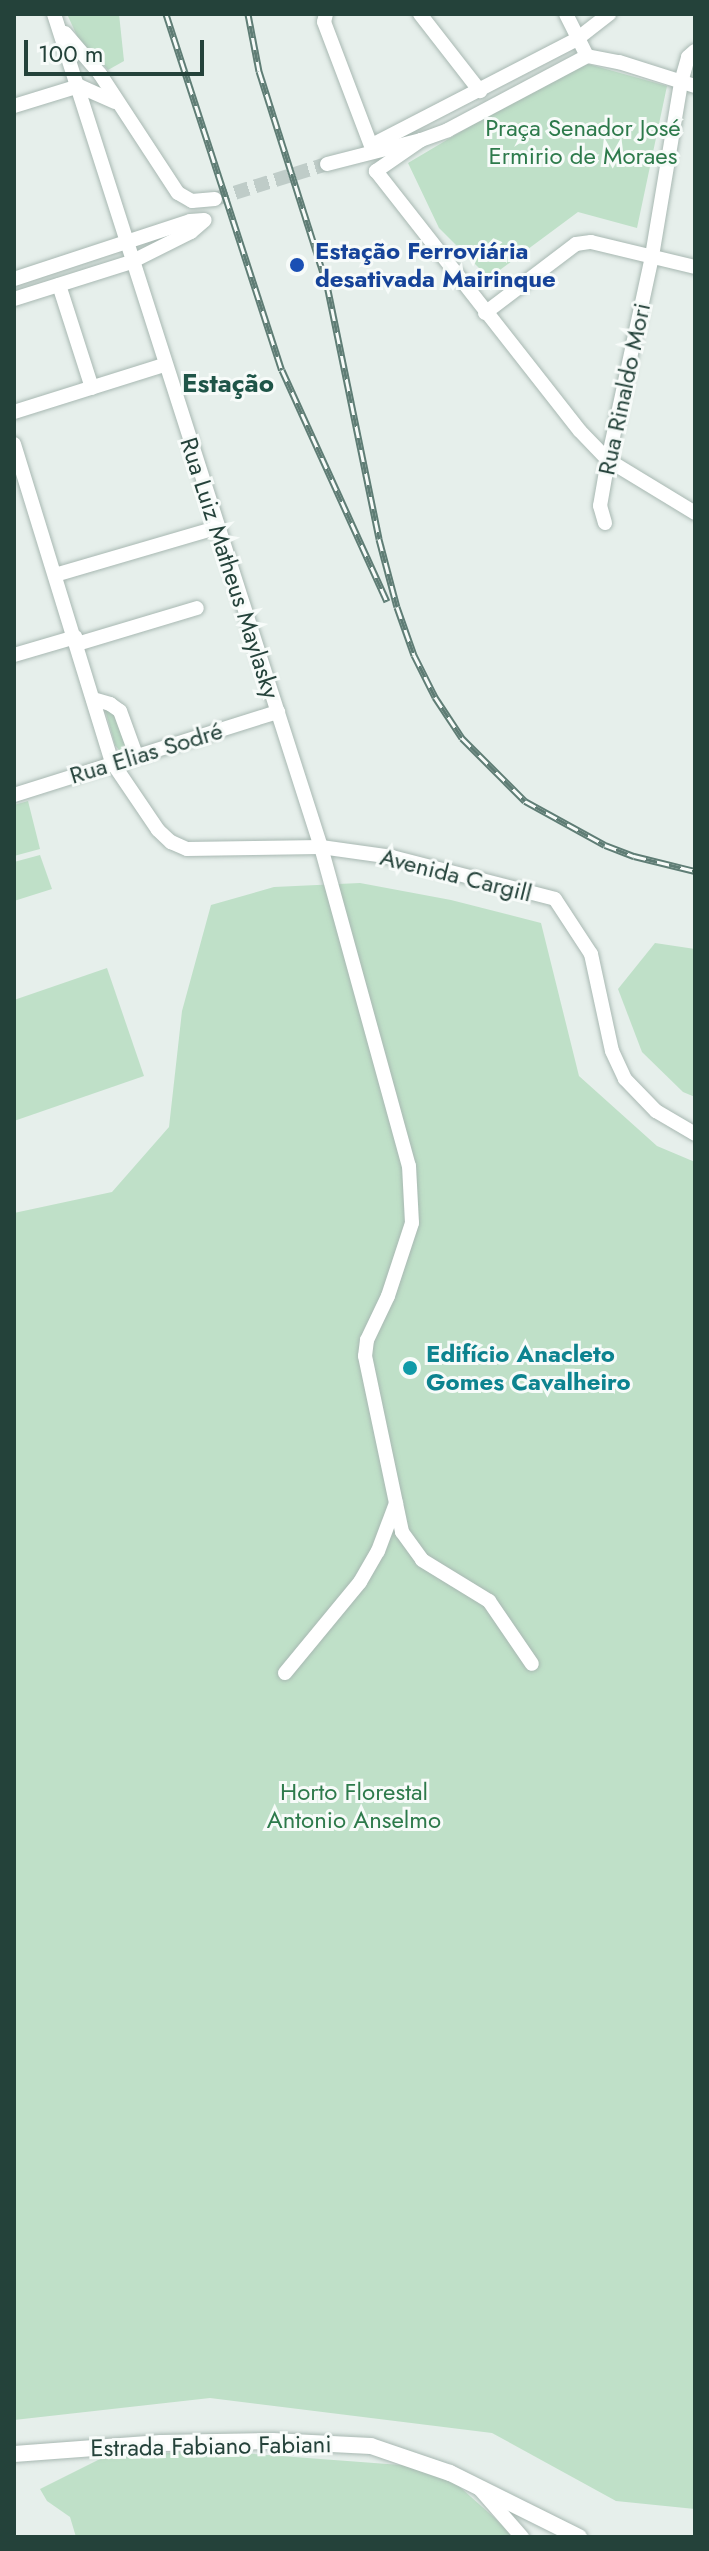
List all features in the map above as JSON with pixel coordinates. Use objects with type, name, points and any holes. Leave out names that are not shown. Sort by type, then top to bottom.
[{"type":"street","points":[[326,14],[324,22],[370,150]]},
{"type":"street","points":[[420,14],[480,91]]},
{"type":"street","points":[[566,14],[587,56]]},
{"type":"street","points":[[370,150],[577,39],[609,14]]},
{"type":"street","points":[[57,21],[88,59],[178,193],[192,201],[215,199]]},
{"type":"street","name":"Rua Luiz Matheus Maylasky","points":[[57,21],[125,244],[321,847],[409,1166],[412,1223],[388,1296],[367,1340],[365,1356],[402,1532],[422,1560],[489,1601],[532,1664]]},
{"type":"street","name":"Rua Rinaldo Mori","points":[[605,523],[600,506],[608,460],[688,84],[688,57],[695,51]]},
{"type":"street","points":[[688,84],[619,62],[587,56],[421,140],[376,171],[485,313],[608,460],[695,513]]},
{"type":"street","points":[[14,106],[79,86],[117,103]]},
{"type":"street","points":[[327,164],[370,150],[421,140]]},
{"type":"street","points":[[14,279],[190,221],[205,220],[191,232],[131,262],[14,299]]},
{"type":"street","points":[[485,313],[576,244],[591,242],[695,267]]},
{"type":"street","points":[[59,285],[92,388]]},
{"type":"street","points":[[14,412],[164,365]]},
{"type":"street","name":"Avenida Cargill","points":[[14,444],[19,474],[55,575],[112,762],[158,830],[171,842],[187,849],[321,847],[392,857],[555,899],[591,954],[612,1051],[625,1079],[656,1111],[695,1134]]},
{"type":"street","points":[[55,575],[216,528]]},
{"type":"street","points":[[14,655],[197,608]]},
{"type":"street","points":[[93,699],[117,707],[136,755]]},
{"type":"street","name":"Rua Elias Sodré","points":[[14,795],[278,712]]},
{"type":"street","points":[[285,1673],[360,1582],[378,1551],[396,1503]]},
{"type":"street","name":"Estrada Fabiano Fabiani","points":[[14,2454],[161,2443],[322,2441],[371,2446],[412,2457],[579,2537]]},
{"type":"street","points":[[478,2486],[522,2537]]},
{"type":"green space","points":[[67,14],[119,14],[124,61],[108,70],[78,38]]},
{"type":"green space","name":"Praça Senador José Ermirio de Moraes","points":[[588,64],[667,86],[637,228],[578,212],[489,278],[439,228],[408,163],[548,80]]},
{"type":"green space","points":[[104,706],[117,712],[130,747],[119,750],[115,745]]},
{"type":"green space","points":[[28,801],[40,849],[14,856],[14,805]]},
{"type":"green space","points":[[40,855],[52,889],[14,901],[14,862]]},
{"type":"green space","name":"Horto Florestal Antonio Anselmo","points":[[360,883],[451,900],[541,923],[579,1076],[657,1146],[695,1162],[695,2509],[616,2501],[492,2433],[210,2398],[14,2420],[14,1213],[112,1192],[169,1127],[182,1011],[211,905],[274,887]]},
{"type":"green space","points":[[655,943],[695,949],[695,1097],[683,1092],[642,1052],[618,989]]},
{"type":"green space","points":[[107,968],[144,1076],[14,1121],[14,1000]]},
{"type":"green space","points":[[202,2450],[414,2466],[452,2480],[516,2537],[76,2537],[70,2517],[47,2501],[40,2489],[100,2459]]},
{"type":"tunnel","points":[[215,199],[327,164]]},
{"type":"railway","points":[[166,14],[282,370],[387,601]]},
{"type":"railway","points":[[248,14],[259,71],[327,285],[379,539],[397,607],[414,655],[435,697],[462,738],[525,801],[605,845],[634,856],[695,871]]},
{"type":"place","name":"Estação Ferroviária desativada Mairinque","points":[[297,265]]},
{"type":"place","name":"Edifício Anacleto Gomes Cavalheiro","points":[[410,1368]]},
{"type":"district","name":"Estação","points":[[228,384]]}]
